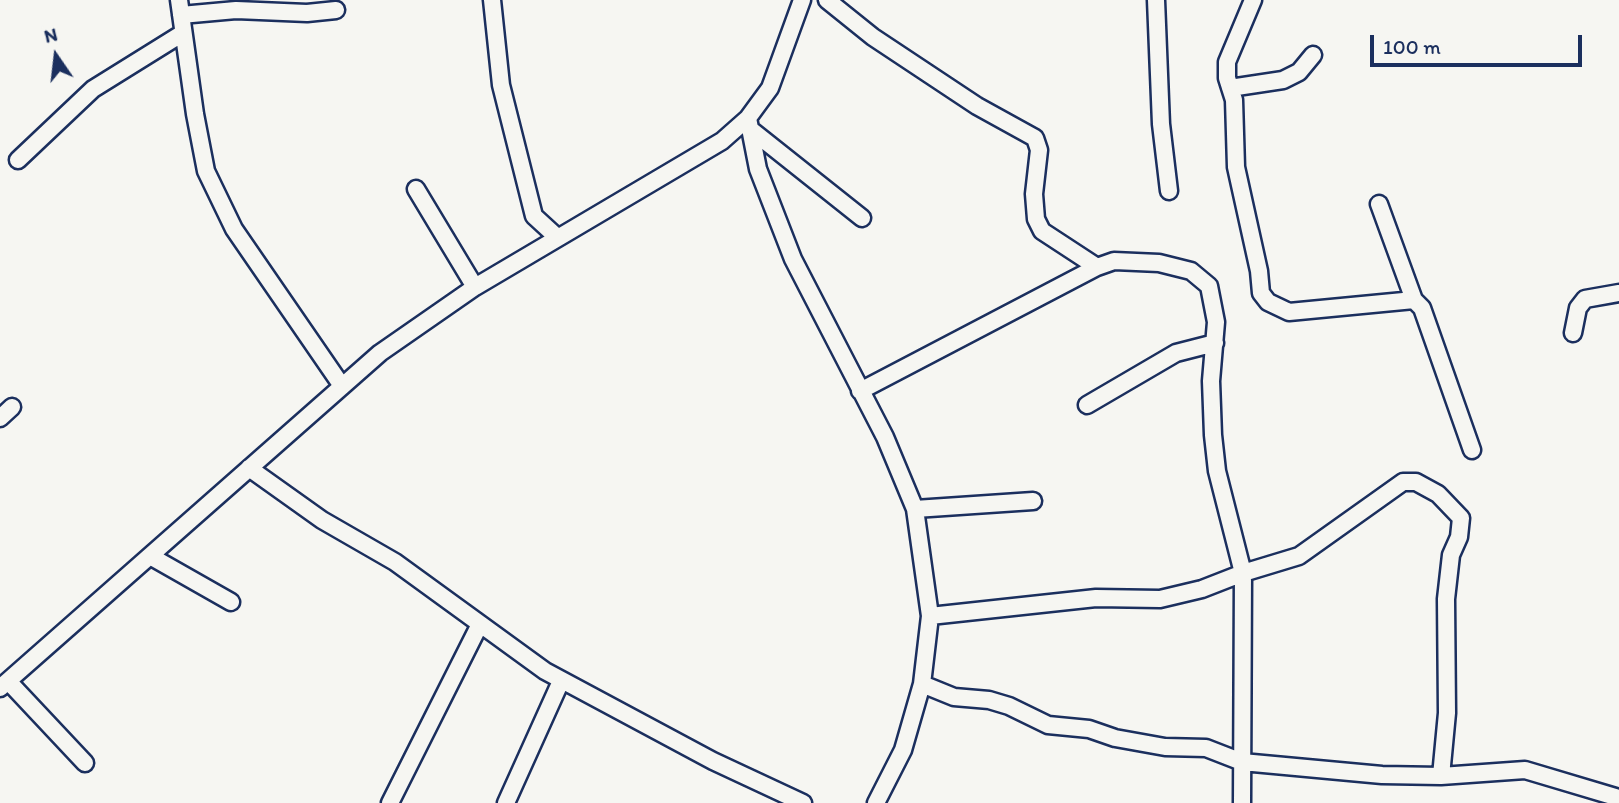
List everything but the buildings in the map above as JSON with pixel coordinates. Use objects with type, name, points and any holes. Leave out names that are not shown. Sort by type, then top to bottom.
[{"type":"street","points":[[492,0],[501,85],[534,216],[558,238]]},
{"type":"street","points":[[85,763],[4,685],[380,353],[475,287],[749,123],[769,88],[802,0]]},
{"type":"street","points":[[827,0],[873,37],[977,106],[1035,138],[1039,150],[1034,194],[1036,219],[1042,231],[1097,267]]},
{"type":"street","points":[[1156,0],[1161,124],[1169,191]]},
{"type":"street","points":[[1253,0],[1227,62],[1234,100],[1234,142],[1242,201],[1259,271],[1261,293],[1268,302],[1289,312],[1414,300]]},
{"type":"street","points":[[336,10],[307,13],[180,7],[206,171],[234,229],[342,386]]},
{"type":"street","points":[[18,159],[93,89],[183,33]]},
{"type":"street","points":[[1230,88],[1283,80],[1299,72],[1313,55]]},
{"type":"street","points":[[749,123],[862,218]]},
{"type":"street","points":[[749,123],[758,169],[793,259],[903,474],[915,509],[930,616],[922,684],[903,750],[876,803]]},
{"type":"street","points":[[416,190],[475,287]]},
{"type":"street","points":[[1379,204],[1414,300],[1422,308],[1472,450]]},
{"type":"street","points":[[860,391],[1097,267],[1114,261],[1133,261],[1191,271],[1209,286],[1216,322],[1211,381],[1214,447],[1243,573],[1242,803]]},
{"type":"street","points":[[1573,333],[1578,308],[1585,299],[1619,293]]},
{"type":"street","points":[[1087,405],[1177,353],[1215,343]]},
{"type":"street","points":[[249,468],[322,520],[407,570],[479,626],[561,681],[713,761],[803,803]]},
{"type":"street","points":[[930,616],[1096,598],[1160,599],[1202,589],[1299,556],[1403,482],[1416,481],[1457,510],[1461,527],[1451,555],[1446,598],[1446,727],[1441,776]]},
{"type":"street","points":[[915,509],[1033,501]]},
{"type":"street","points":[[150,556],[231,603]]},
{"type":"street","points":[[390,803],[479,626]]},
{"type":"street","points":[[506,803],[561,681]]},
{"type":"street","points":[[922,684],[954,697],[989,700],[1009,706],[1048,725],[1089,729],[1115,738],[1165,747],[1206,748],[1242,762],[1382,775],[1441,776],[1525,770],[1619,798]]}]
